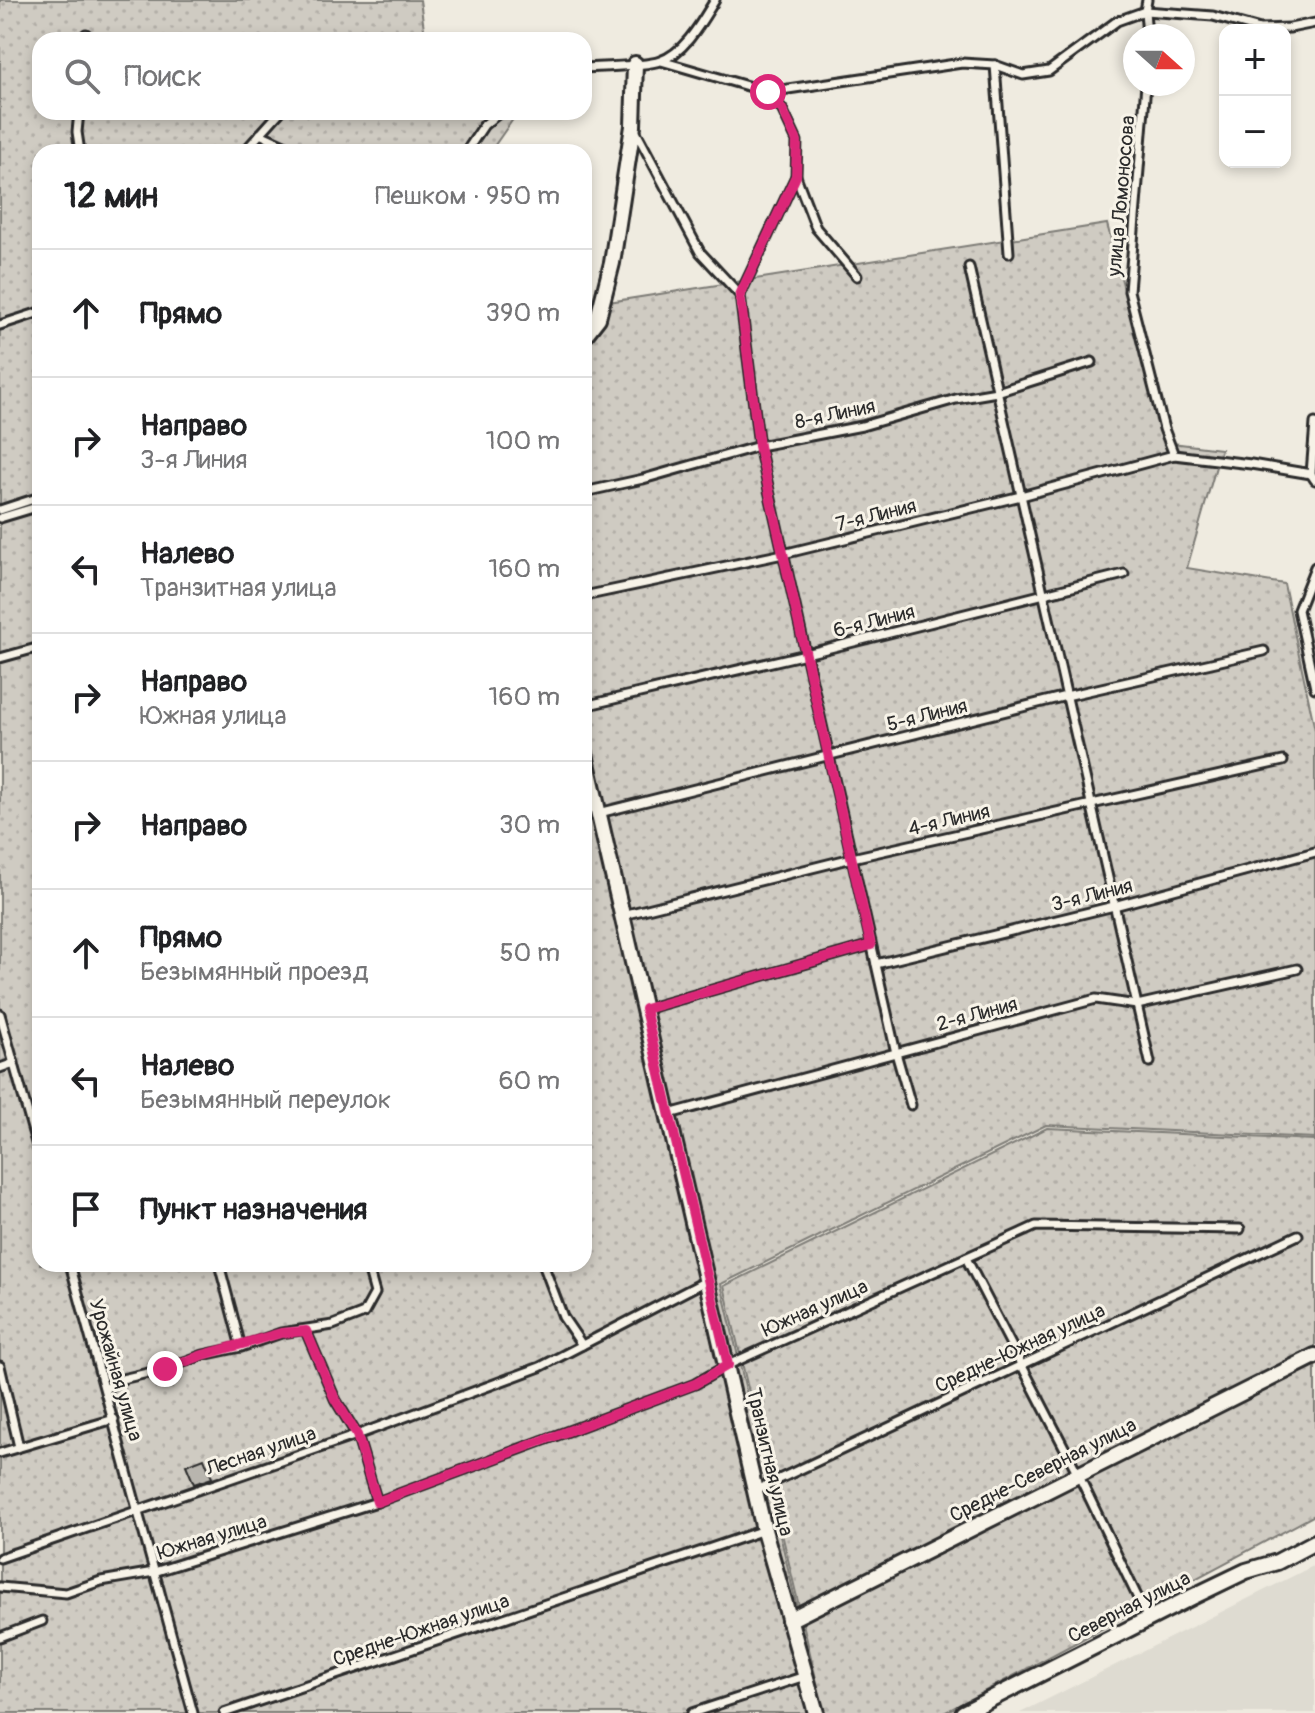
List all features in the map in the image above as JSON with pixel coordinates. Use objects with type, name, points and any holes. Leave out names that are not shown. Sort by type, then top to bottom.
[{"type":"street","points":[[592,326],[598,318],[612,263],[633,126],[635,64]]},
{"type":"street","name":"Транзитная улица","points":[[592,784],[764,1530],[816,1713]]},
{"type":"street","name":"Средне-Северная улица","points":[[789,1620],[1315,1356]]},
{"type":"street","name":"Северная улица","points":[[963,1713],[1246,1571],[1277,1562],[1315,1542]]},
{"type":"lane","points":[[661,61],[681,46],[700,25],[715,0]]},
{"type":"lane","points":[[1146,24],[1147,0]]},
{"type":"lane","points":[[592,67],[661,61],[768,92],[962,63],[995,65],[1023,75],[1049,71],[1117,21],[1145,11],[1213,16],[1260,29],[1315,23]]},
{"type":"lane","points":[[995,65],[1009,253]]},
{"type":"lane","points":[[768,92],[782,109],[797,141],[796,176],[816,228],[857,276]]},
{"type":"lane","name":"улица Ломоносова","points":[[1145,96],[1129,291],[1164,429],[1174,455]]},
{"type":"lane","points":[[78,120],[79,144]]},
{"type":"lane","points":[[251,144],[273,120]]},
{"type":"lane","points":[[471,144],[490,120]]},
{"type":"lane","points":[[633,126],[700,252],[740,295]]},
{"type":"lane","points":[[260,134],[282,144]]},
{"type":"lane","points":[[796,176],[740,295],[759,446],[871,945],[911,1105]]},
{"type":"lane","points":[[969,267],[1150,1062]]},
{"type":"lane","points":[[0,325],[32,315]]},
{"type":"lane","name":"8-я Линия","points":[[592,490],[759,446],[862,426],[956,399],[997,392],[1092,362]]},
{"type":"lane","points":[[1174,455],[1251,464],[1313,477],[1315,423]]},
{"type":"lane","name":"7-я Линия","points":[[592,594],[783,554],[1174,455]]},
{"type":"lane","points":[[0,510],[32,500]]},
{"type":"lane","points":[[0,518],[32,508]]},
{"type":"lane","points":[[1315,567],[1298,610],[1315,688]]},
{"type":"lane","name":"6-я Линия","points":[[592,704],[1124,574]]},
{"type":"lane","points":[[0,658],[32,649]]},
{"type":"lane","name":"5-я Линия","points":[[599,813],[1066,696],[1264,651]]},
{"type":"lane","name":"4-я Линия","points":[[623,915],[852,858],[1283,761]]},
{"type":"lane","name":"3-я Линия","points":[[876,964],[1114,906],[1315,852]]},
{"type":"lane","points":[[645,1009],[871,945]]},
{"type":"lane","name":"2-я Линия","points":[[669,1114],[1096,999],[1137,1005],[1297,969]]},
{"type":"lane","points":[[0,1014],[3,1036],[32,1128]]},
{"type":"lane","points":[[0,1068],[14,1063]]},
{"type":"lane","name":"Южная улица","points":[[0,1587],[66,1593],[101,1581],[154,1572],[377,1502],[695,1384],[728,1365],[1036,1226],[1240,1229]]},
{"type":"lane","name":"Средне-Южная улица","points":[[756,1490],[1298,1235]]},
{"type":"lane","points":[[966,1258],[1078,1474],[1148,1619]]},
{"type":"lane","name":"Урожайная улица","points":[[72,1272],[193,1713]]},
{"type":"lane","points":[[221,1272],[241,1347]]},
{"type":"lane","points":[[105,1389],[122,1379],[281,1333],[333,1325],[364,1313],[375,1293],[369,1272]]},
{"type":"lane","points":[[546,1272],[563,1317],[582,1345]]},
{"type":"lane","name":"Лесная улица","points":[[0,1558],[357,1435],[540,1367],[702,1283]]},
{"type":"lane","points":[[306,1331],[335,1399],[357,1435],[377,1502]]},
{"type":"lane","points":[[0,1366],[19,1447]]},
{"type":"lane","points":[[0,1453],[114,1419]]},
{"type":"lane","name":"Средне-Южная улица","points":[[224,1713],[764,1530]]},
{"type":"lane","points":[[0,1637],[42,1621]]},
{"type":"lane","points":[[692,1713],[805,1676]]},
{"type":"shaded area","points":[[0,0],[420,0],[424,32],[32,32],[32,120],[512,120],[496,144],[32,144],[32,1272],[592,1272],[592,308],[596,304],[1107,224],[1164,442],[1221,449],[1187,568],[1284,584],[1315,730],[1315,1138],[1046,1125],[721,1284],[822,1713],[0,1713]]},
{"type":"shaded area","points":[[1047,1128],[1315,1140],[1315,1515],[944,1713],[824,1713],[724,1286]]},
{"type":"shaded area","points":[[1315,1565],[1315,1713],[1020,1713]]},
{"type":"building","points":[[204,1458],[212,1478],[194,1484],[186,1465]]},
{"type":"route","points":[[165,1369],[281,1333],[306,1331],[335,1399],[357,1435],[377,1502],[695,1384],[728,1365],[645,1009],[871,945],[759,446],[740,295],[796,176],[797,141],[782,109],[768,92]]}]
